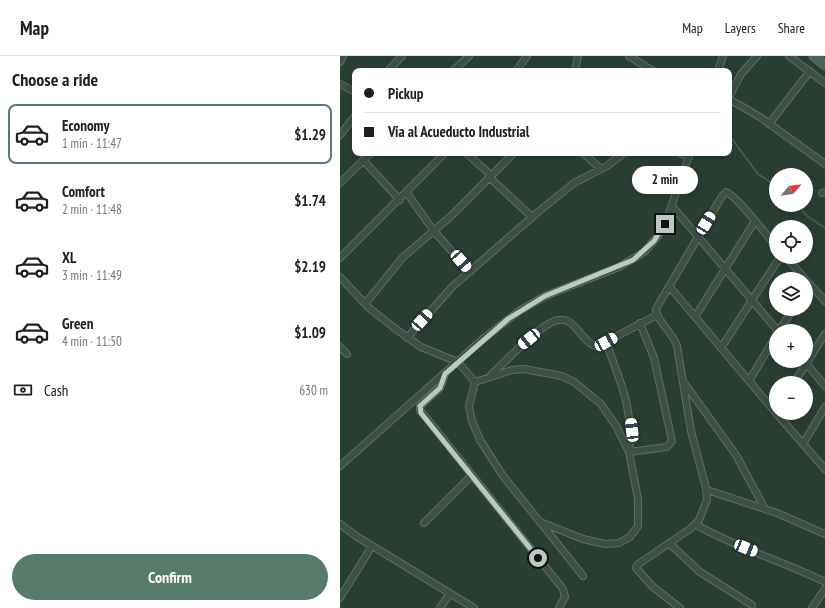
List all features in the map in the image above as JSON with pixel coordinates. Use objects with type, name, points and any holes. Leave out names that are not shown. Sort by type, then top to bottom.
[{"type":"main road","points":[[814,56],[825,64]]},
{"type":"street","points":[[340,62],[343,56]]},
{"type":"street","points":[[391,68],[402,56]]},
{"type":"street","points":[[456,68],[469,56]]},
{"type":"street","points":[[518,68],[527,56]]},
{"type":"street","points":[[576,68],[578,56]]},
{"type":"street","points":[[629,56],[648,68]]},
{"type":"street","points":[[719,68],[723,56]]},
{"type":"street","points":[[732,92],[741,74],[757,56]]},
{"type":"street","points":[[789,56],[825,83]]},
{"type":"street","points":[[769,124],[810,72]]},
{"type":"street","points":[[340,84],[352,90]]},
{"type":"street","points":[[732,100],[825,164]]},
{"type":"street","points":[[340,135],[352,120]]},
{"type":"street","points":[[340,183],[368,156]]},
{"type":"street","points":[[340,258],[400,200],[442,156]]},
{"type":"street","points":[[469,156],[532,217]]},
{"type":"street","points":[[365,304],[398,262],[450,216],[511,156]]},
{"type":"street","points":[[586,156],[601,169]]},
{"type":"street","points":[[407,338],[433,307],[532,217],[574,183],[601,169],[620,156]]},
{"type":"street","points":[[340,466],[504,322],[538,300],[619,267],[639,256],[658,236],[672,206],[690,156]]},
{"type":"street","points":[[363,160],[400,200]]},
{"type":"street","points":[[680,608],[649,584],[636,568],[638,565],[670,544],[695,524],[706,504],[707,490],[692,436],[676,340],[656,315],[657,306],[722,196],[726,192],[730,194],[769,238]]},
{"type":"street","points":[[407,193],[433,230],[470,272]]},
{"type":"street","points":[[672,206],[773,324]]},
{"type":"street","points":[[695,317],[755,221]]},
{"type":"street","points":[[721,348],[776,264]]},
{"type":"street","points":[[792,264],[798,272]]},
{"type":"street","points":[[340,277],[365,304],[407,338],[429,350],[458,362],[475,382]]},
{"type":"street","points":[[669,286],[769,405]]},
{"type":"street","points":[[813,289],[825,302]]},
{"type":"street","points":[[489,378],[519,348],[550,322],[560,320],[569,321],[594,347],[656,315]]},
{"type":"street","points":[[629,452],[667,447],[672,441],[654,358],[640,323]]},
{"type":"street","points":[[813,351],[825,334]]},
{"type":"street","points":[[606,342],[629,407],[632,430],[629,452]]},
{"type":"street","points":[[340,347],[347,354]]},
{"type":"street","points":[[749,381],[769,348]]},
{"type":"street","points":[[810,368],[825,386]]},
{"type":"street","points":[[475,382],[512,370],[524,369],[562,376],[574,382],[601,404],[616,426],[629,452],[638,499],[638,526],[630,537],[619,543],[605,544],[583,539],[540,522]]},
{"type":"street","points":[[445,374],[440,388],[419,408],[471,476],[563,589],[565,597],[559,608]]},
{"type":"street","points":[[475,382],[469,406],[472,421],[480,440],[503,476],[583,576]]},
{"type":"street","points":[[684,383],[736,455],[765,509]]},
{"type":"street","points":[[803,444],[825,407]]},
{"type":"street","points":[[782,420],[825,469]]},
{"type":"street","points":[[424,523],[471,476]]},
{"type":"street","points":[[707,490],[765,509],[825,534]]},
{"type":"street","points":[[340,524],[372,546],[474,608]]},
{"type":"street","points":[[695,524],[718,536],[784,563],[825,582]]},
{"type":"street","points":[[670,544],[687,562],[700,572],[752,605]]},
{"type":"street","points":[[340,598],[372,546]]},
{"type":"street","points":[[812,608],[825,589]]},
{"type":"street","points":[[440,608],[450,593]]},
{"type":"waterway","points":[[732,139],[758,174],[769,181]]},
{"type":"waterway","points":[[803,212],[825,228]]},
{"type":"route","points":[[538,558],[462,465],[421,413],[419,408],[423,402],[440,388],[445,374],[484,338],[508,319],[545,296],[633,260],[644,252],[654,241],[665,224]]}]
